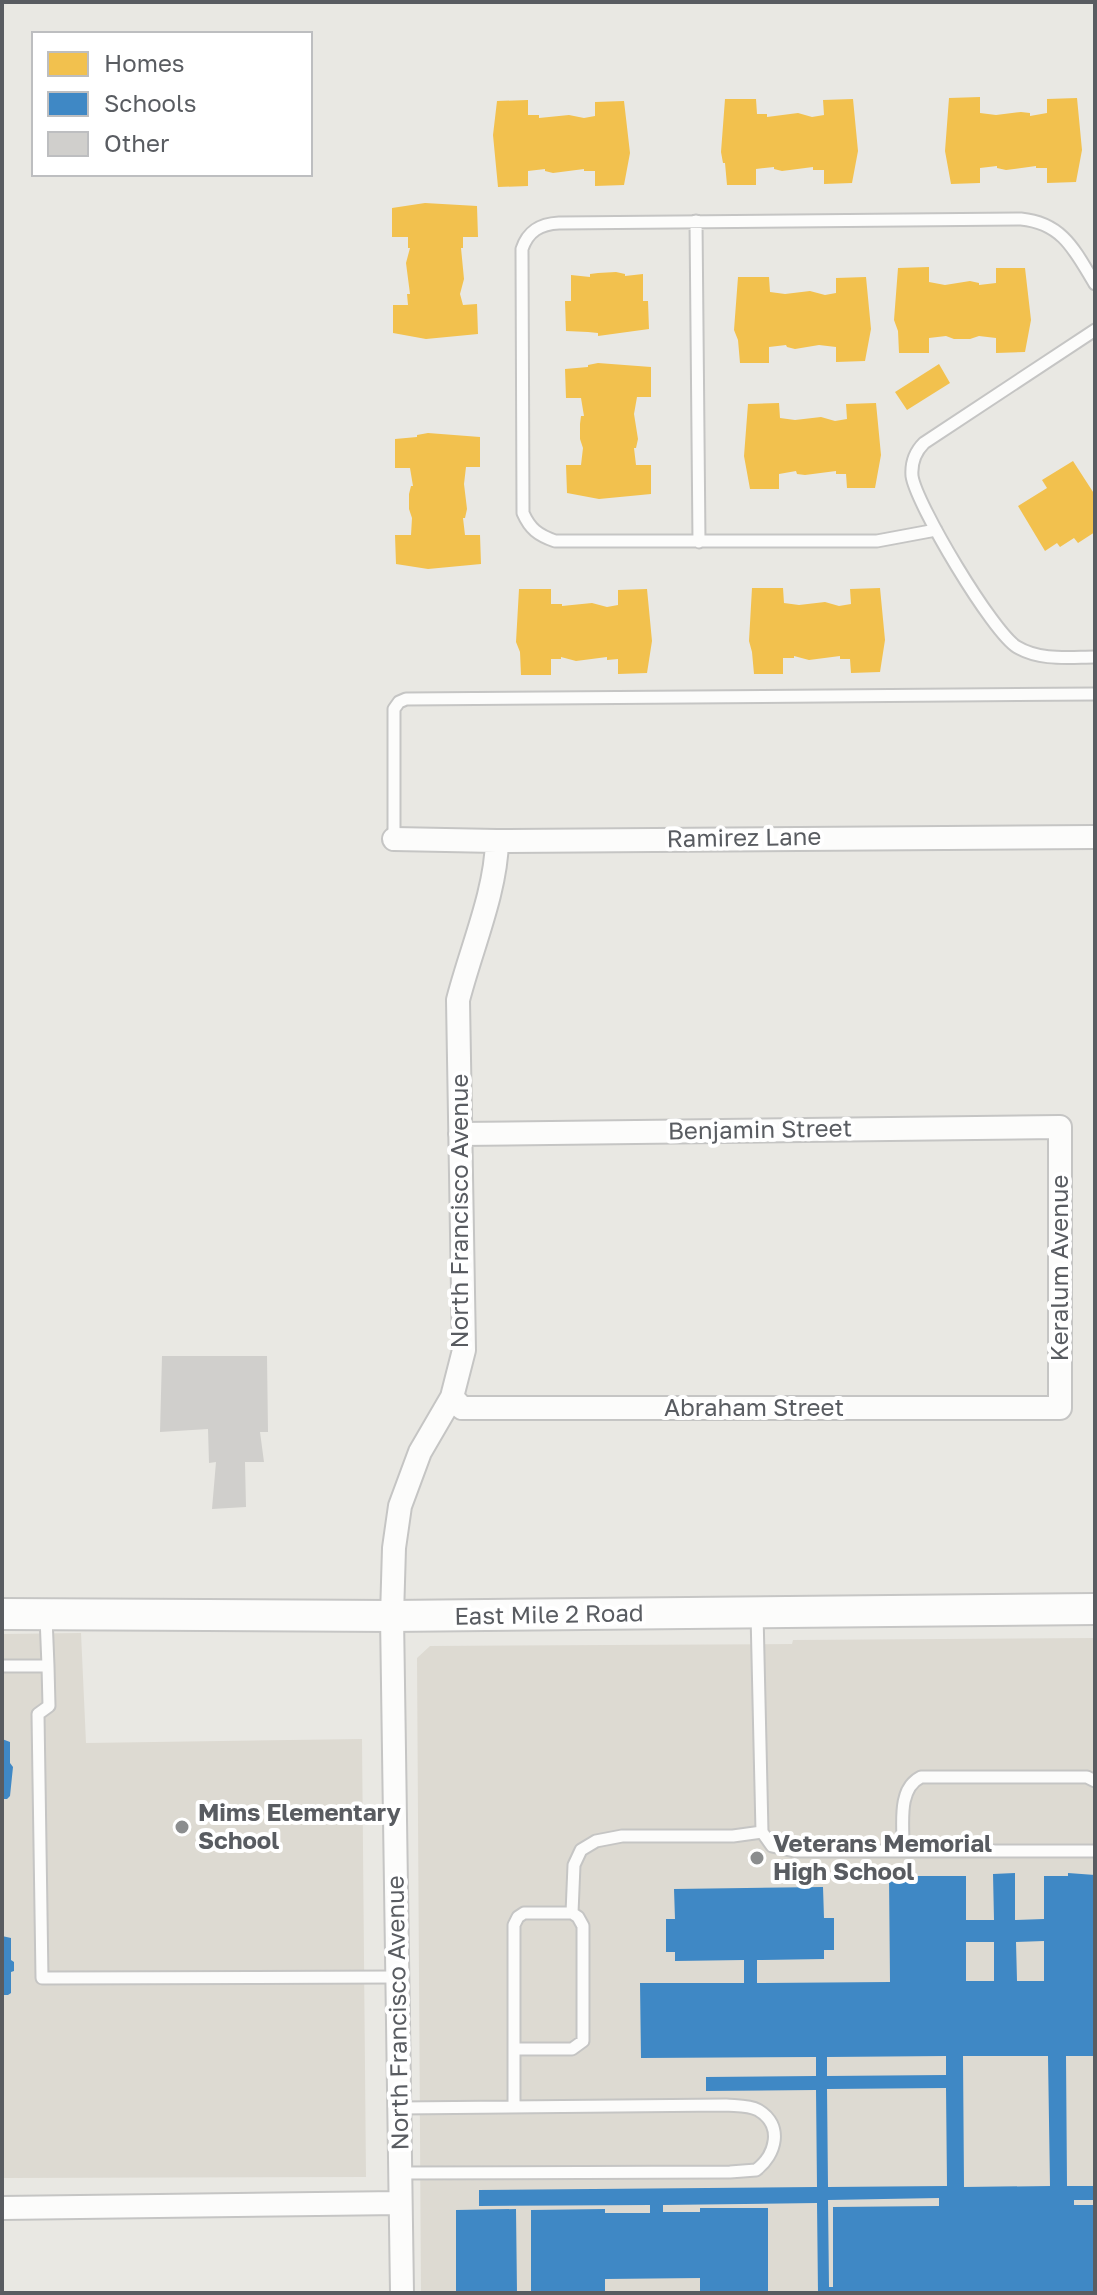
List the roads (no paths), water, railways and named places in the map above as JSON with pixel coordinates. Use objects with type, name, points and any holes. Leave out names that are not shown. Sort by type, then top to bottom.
[{"type":"main road","name":"East Mile 2 Road","points":[[2,1614],[392,1616],[1095,1609]]},
{"type":"street","name":"Ramirez Lane","points":[[394,839],[1095,837]]},
{"type":"street","name":"North Francisco Avenue","points":[[402,2293],[392,1616],[394,1548],[400,1506],[420,1452],[452,1397],[464,1350],[458,1000],[493,880],[497,841]]},
{"type":"street","name":"Benjamin Street","points":[[460,1134],[1060,1127]]},
{"type":"street","name":"Keralum Avenue","points":[[1060,1127],[1060,1408]]},
{"type":"street","name":"Abraham Street","points":[[452,1397],[462,1408],[1060,1408]]},
{"type":"street","points":[[2,2208],[400,2203]]},
{"type":"lane","points":[[696,221],[699,542]]},
{"type":"lane","points":[[936,530],[877,541],[555,541],[540,536],[529,527],[523,513],[522,249],[527,236],[547,223],[1035,221],[1057,230],[1075,251],[1095,284]]},
{"type":"lane","points":[[1095,330],[917,450],[912,467],[914,485],[936,530],[1006,639],[1029,653],[1046,657],[1095,657]]},
{"type":"lane","points":[[394,839],[394,709],[406,699],[1095,694]]},
{"type":"lane","points":[[757,1613],[762,1832],[772,1846],[784,1850],[1095,1851]]},
{"type":"lane","points":[[46,1614],[49,1706],[38,1714],[42,1978],[397,1977]]},
{"type":"lane","points":[[2,1666],[48,1666]]},
{"type":"lane","points":[[903,1851],[905,1793],[914,1780],[921,1777],[1087,1777],[1095,1781]]},
{"type":"lane","points":[[572,1913],[574,1865],[581,1850],[603,1838],[733,1836],[762,1832]]},
{"type":"lane","points":[[514,2049],[572,2049],[583,2041],[583,1926],[572,1913],[524,1913],[515,1920],[514,2049],[514,2107]]},
{"type":"lane","points":[[399,2108],[742,2106],[756,2109],[769,2119],[774,2128],[775,2141],[772,2153],[756,2170],[400,2173]]},
{"type":"place","name":"Mims Elementary School","points":[[182,1827]]},
{"type":"place","name":"Veterans Memorial High School","points":[[757,1858]]}]
